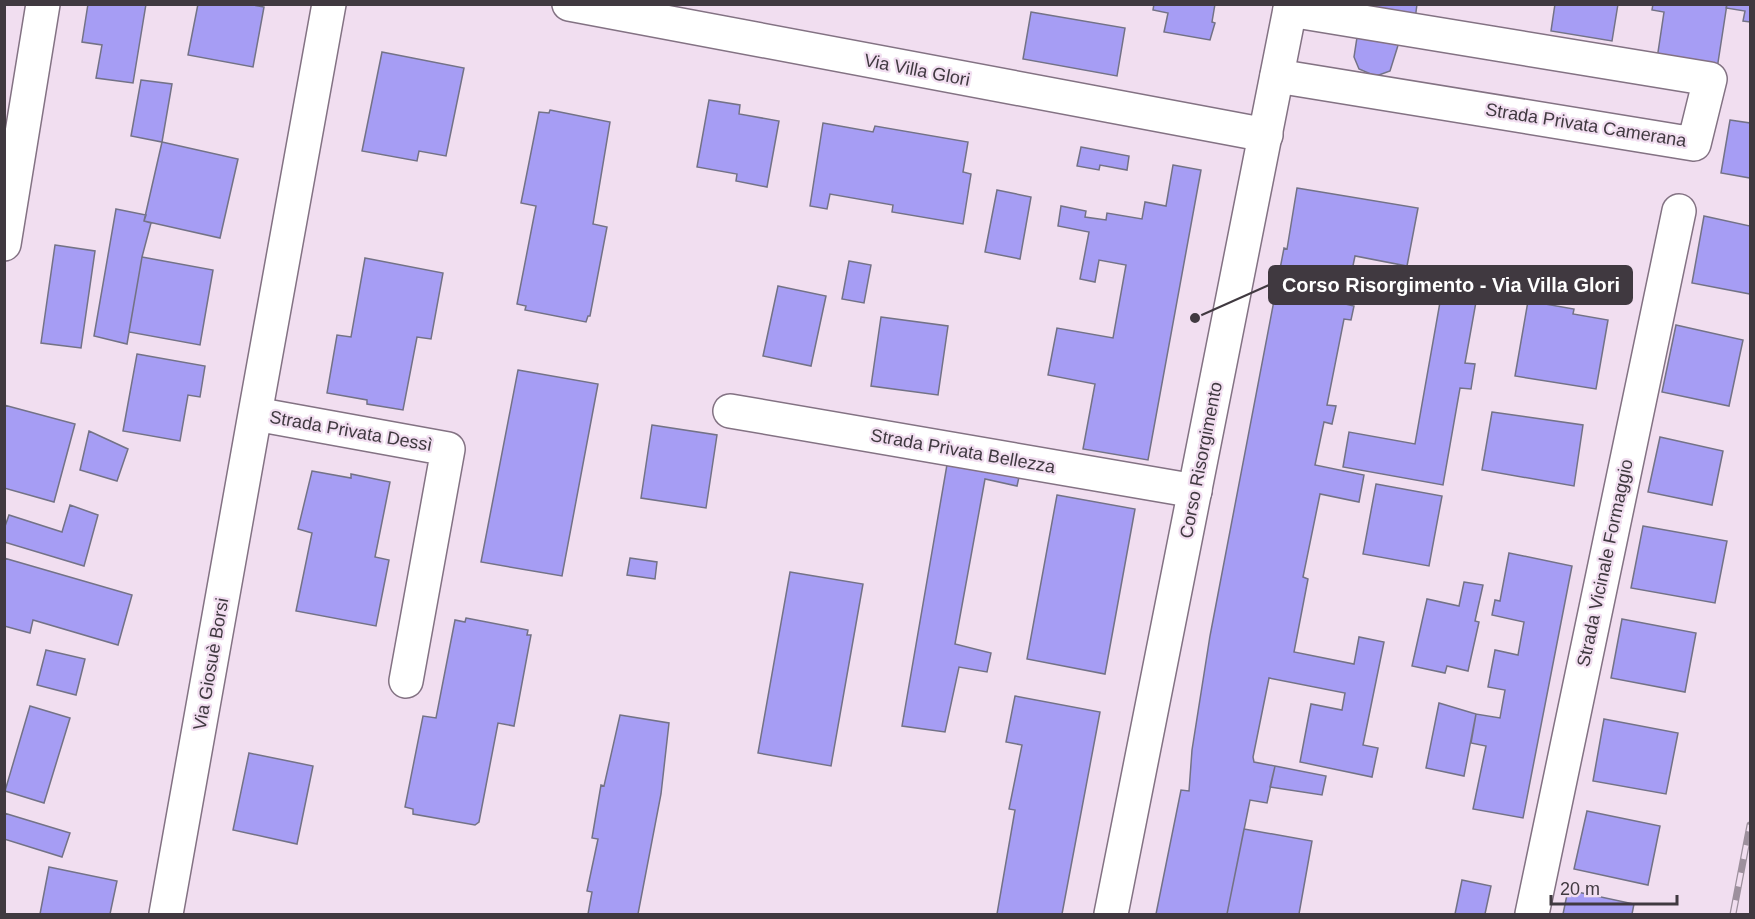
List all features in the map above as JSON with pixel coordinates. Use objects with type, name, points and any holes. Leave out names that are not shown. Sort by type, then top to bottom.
[{"type":"street","points":[[4,244],[43,4]]},
{"type":"street","name":"Strada Privata Dessì","points":[[329,4],[255,414],[448,449],[406,681]]},
{"type":"street","name":"Via Villa Glori","points":[[569,4],[1266,135]]},
{"type":"street","name":"Corso Risorgimento","points":[[1111,915],[1290,7]]},
{"type":"street","name":"Strada Privata Camerana","points":[[1277,76],[1694,144],[1710,79],[1290,7]]},
{"type":"street","name":"Strada Vicinale Formaggio","points":[[1532,915],[1679,211]]},
{"type":"street","name":"Strada Privata Bellezza","points":[[730,411],[1195,491]]},
{"type":"street","name":"Via Giosuè Borsi","points":[[166,915],[255,414]]},
{"type":"building","points":[[88,4],[146,4],[133,83],[96,78],[102,45],[82,42]]},
{"type":"building","points":[[198,4],[248,4],[264,7],[253,67],[188,55]]},
{"type":"building","points":[[1154,4],[1215,4],[1212,22],[1215,23],[1210,40],[1164,32],[1168,13],[1153,10]]},
{"type":"building","points":[[1362,4],[1417,4],[1415,20],[1361,11]]},
{"type":"building","points":[[1555,4],[1618,4],[1612,41],[1551,31]]},
{"type":"building","points":[[1653,4],[1727,4],[1717,69],[1657,59],[1664,12],[1652,10]]},
{"type":"building","points":[[1727,4],[1750,4],[1750,22],[1743,21],[1745,11],[1726,8]]},
{"type":"building","points":[[1031,12],[1125,28],[1117,76],[1023,59]]},
{"type":"building","points":[[1358,31],[1400,39],[1390,71],[1373,75],[1359,69],[1354,57]]},
{"type":"building","points":[[382,52],[464,68],[446,156],[419,151],[417,161],[362,151]]},
{"type":"building","points":[[141,80],[172,84],[162,142],[131,136]]},
{"type":"building","points":[[709,100],[740,105],[739,114],[779,121],[767,187],[736,181],[737,174],[697,167]]},
{"type":"building","points":[[550,110],[610,122],[593,224],[607,227],[590,316],[586,322],[525,310],[526,306],[517,304],[536,206],[521,203],[539,112],[549,113]]},
{"type":"building","points":[[1730,120],[1750,123],[1750,178],[1721,173]]},
{"type":"building","points":[[823,123],[873,132],[875,126],[968,142],[963,172],[971,174],[963,224],[892,212],[893,205],[830,194],[827,209],[810,206]]},
{"type":"building","points":[[162,142],[238,159],[220,238],[144,221]]},
{"type":"building","points":[[1081,147],[1129,156],[1127,170],[1100,165],[1099,170],[1077,166]]},
{"type":"building","points":[[1173,165],[1201,170],[1148,460],[1083,449],[1095,384],[1048,375],[1057,328],[1113,338],[1126,265],[1099,260],[1095,282],[1080,279],[1089,232],[1058,226],[1061,206],[1086,211],[1085,217],[1106,220],[1107,213],[1142,219],[1145,202],[1166,206]]},
{"type":"building","points":[[1297,188],[1418,208],[1407,266],[1355,256],[1345,304],[1354,306],[1351,320],[1344,319],[1327,405],[1336,406],[1332,424],[1324,422],[1315,465],[1364,475],[1359,502],[1320,494],[1303,577],[1308,579],[1294,652],[1354,664],[1359,637],[1384,642],[1363,745],[1378,748],[1372,777],[1300,762],[1311,704],[1342,710],[1345,693],[1269,678],[1253,757],[1254,762],[1275,766],[1267,803],[1250,800],[1227,914],[1156,914],[1181,790],[1189,791],[1192,750],[1210,636],[1284,248],[1287,249]]},
{"type":"building","points":[[997,190],[1031,197],[1020,259],[985,252]]},
{"type":"building","points":[[116,209],[146,215],[144,221],[151,223],[142,257],[127,344],[94,336]]},
{"type":"building","points":[[1704,216],[1750,226],[1750,294],[1692,283]]},
{"type":"building","points":[[55,245],[95,251],[81,348],[41,343]]},
{"type":"building","points":[[142,257],[213,270],[200,345],[129,332]]},
{"type":"building","points":[[365,258],[443,273],[431,339],[417,337],[403,410],[367,404],[367,400],[327,393],[337,335],[351,337]]},
{"type":"building","points":[[849,261],[871,265],[864,303],[842,299]]},
{"type":"building","points":[[1446,268],[1481,274],[1465,363],[1475,364],[1471,389],[1460,388],[1443,485],[1343,467],[1349,432],[1415,444]]},
{"type":"building","points":[[778,286],[826,296],[811,366],[763,356]]},
{"type":"building","points":[[1528,301],[1574,309],[1573,314],[1608,320],[1596,389],[1515,376]]},
{"type":"building","points":[[881,317],[948,326],[938,395],[871,386]]},
{"type":"building","points":[[1676,325],[1743,340],[1729,406],[1662,392]]},
{"type":"building","points":[[137,354],[205,366],[200,397],[188,395],[180,441],[123,431]]},
{"type":"building","points":[[518,370],[598,384],[562,576],[481,562]]},
{"type":"building","points":[[4,405],[75,424],[54,502],[4,488]]},
{"type":"building","points":[[1492,412],[1583,425],[1574,486],[1482,470]]},
{"type":"building","points":[[652,425],[717,435],[706,508],[641,498]]},
{"type":"building","points":[[89,431],[128,449],[117,481],[80,470]]},
{"type":"building","points":[[1660,437],[1723,451],[1712,505],[1648,492]]},
{"type":"building","points":[[949,453],[1021,468],[1017,486],[985,479],[955,644],[991,653],[987,672],[959,667],[945,732],[902,726]]},
{"type":"building","points":[[312,471],[351,478],[351,474],[390,482],[375,557],[389,560],[376,626],[296,611],[312,533],[298,529]]},
{"type":"building","points":[[1376,484],[1442,496],[1429,566],[1363,554]]},
{"type":"building","points":[[1057,495],[1135,509],[1105,674],[1027,659]]},
{"type":"building","points":[[70,505],[98,515],[84,566],[4,542],[4,529],[9,515],[62,532]]},
{"type":"building","points":[[1643,526],[1727,541],[1715,603],[1631,588]]},
{"type":"building","points":[[1509,553],[1572,566],[1523,818],[1473,809],[1486,746],[1471,743],[1476,714],[1500,718],[1505,690],[1488,687],[1495,650],[1518,655],[1524,622],[1492,615],[1495,600],[1500,601]]},
{"type":"building","points":[[4,558],[132,595],[118,645],[33,620],[30,633],[4,626]]},
{"type":"building","points":[[630,558],[657,562],[655,579],[627,575]]},
{"type":"building","points":[[790,572],[863,584],[831,766],[758,753]]},
{"type":"building","points":[[1464,582],[1483,585],[1475,621],[1479,622],[1468,671],[1447,666],[1445,673],[1412,666],[1427,599],[1459,606]]},
{"type":"building","points":[[466,618],[528,630],[527,635],[531,635],[514,726],[498,723],[479,822],[475,825],[413,814],[413,809],[405,807],[423,716],[436,718],[455,620],[465,622]]},
{"type":"building","points":[[1622,619],[1696,633],[1685,692],[1611,678]]},
{"type":"building","points":[[46,650],[85,659],[76,695],[37,685]]},
{"type":"building","points":[[1015,696],[1100,712],[1062,914],[997,914],[1015,810],[1009,809],[1022,745],[1006,742]]},
{"type":"building","points":[[1439,703],[1476,714],[1464,776],[1426,768]]},
{"type":"building","points":[[30,706],[70,718],[44,803],[5,791]]},
{"type":"building","points":[[620,715],[669,723],[661,794],[638,914],[588,914],[592,892],[587,891],[598,839],[592,838],[601,785],[604,786]]},
{"type":"building","points":[[1604,719],[1678,733],[1666,794],[1593,781]]},
{"type":"building","points":[[249,753],[313,766],[297,844],[233,830]]},
{"type":"building","points":[[1275,766],[1326,776],[1322,795],[1270,787]]},
{"type":"building","points":[[1587,811],[1660,826],[1648,885],[1574,869]]},
{"type":"building","points":[[4,813],[70,833],[62,857],[4,839]]},
{"type":"building","points":[[1244,829],[1312,841],[1299,914],[1227,914]]},
{"type":"building","points":[[49,867],[117,881],[110,914],[40,914]]},
{"type":"building","points":[[1462,880],[1491,886],[1485,914],[1455,914]]},
{"type":"building","points":[[1568,890],[1634,904],[1632,914],[1563,914]]},
{"type":"railway","points":[[1733,914],[1750,825]]},
{"type":"place","name":"Corso Risorgimento - Via Villa Glori","points":[[1195,318]]}]
